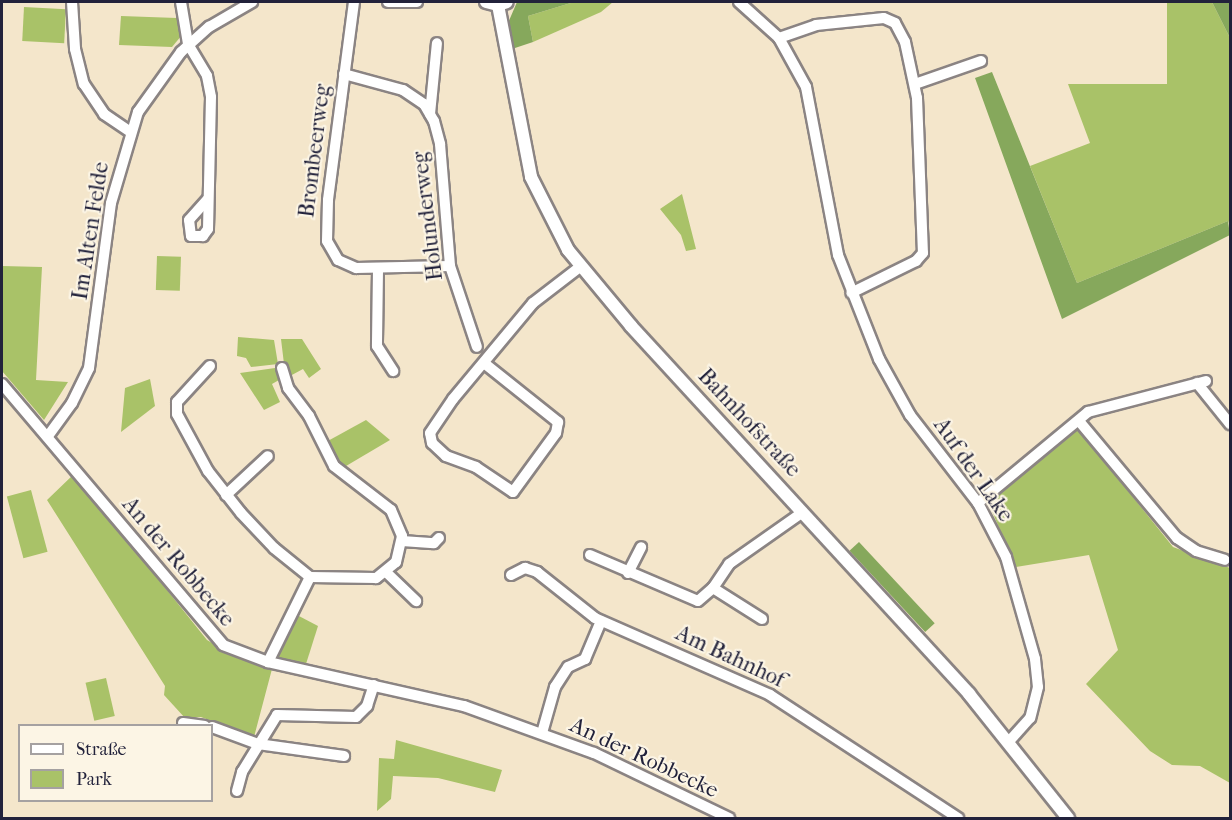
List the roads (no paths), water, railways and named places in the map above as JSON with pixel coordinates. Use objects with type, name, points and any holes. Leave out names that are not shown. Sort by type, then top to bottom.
[{"type":"main road","name":"Bahnhofstraße","points":[[497,3],[531,177],[551,224],[580,267],[1009,741],[1068,819]]},
{"type":"street","points":[[72,2],[75,49],[84,84],[104,114],[129,131]]},
{"type":"street","points":[[181,2],[188,44],[207,76],[211,97],[208,200]]},
{"type":"street","name":"Im Alten Felde","points":[[48,436],[72,404],[89,368],[111,203],[129,131],[153,86],[188,44],[252,2]]},
{"type":"street","name":"Brombeerweg","points":[[354,2],[325,234],[338,260],[356,268],[378,270],[450,266]]},
{"type":"street","points":[[389,2],[417,2]]},
{"type":"street","name":"Auf der Lake","points":[[739,2],[779,38],[806,87],[835,243],[851,294],[898,395],[978,503],[1006,557],[1037,671],[1033,712],[1009,741]]},
{"type":"street","points":[[779,38],[816,25],[874,18],[890,20],[905,42],[915,84],[923,253],[916,261],[851,294]]},
{"type":"street","name":"Holunderweg","points":[[437,43],[430,114],[440,144],[450,266],[477,347]]},
{"type":"street","points":[[915,84],[981,61]]},
{"type":"street","name":"Holunderweg","points":[[344,74],[403,90],[430,114]]},
{"type":"street","points":[[484,363],[558,422],[556,433],[513,492],[470,464],[452,459],[430,439],[437,420],[533,303],[580,267]]},
{"type":"street","points":[[378,270],[377,346],[393,371]]},
{"type":"street","points":[[210,366],[175,408],[225,495],[274,548],[310,577],[362,580],[386,572],[396,562],[402,541],[399,524],[391,510],[334,466],[309,416],[288,388],[282,369]]},
{"type":"street","points":[[978,503],[1078,421],[1096,409],[1201,382],[1230,424]]},
{"type":"street","name":"An der Robbecke","points":[[2,384],[48,436],[211,635],[229,648],[268,662],[464,706],[594,753],[729,819]]},
{"type":"street","points":[[1078,421],[1177,538],[1196,551],[1225,561]]},
{"type":"street","points":[[225,495],[268,456]]},
{"type":"street","points":[[590,555],[692,601],[703,599],[729,564],[803,513]]},
{"type":"street","points":[[402,541],[434,543],[439,538]]},
{"type":"street","points":[[628,573],[641,547]]},
{"type":"street","name":"Am Bahnhof","points":[[511,575],[525,568],[537,572],[601,621],[784,703],[819,730],[958,819]]},
{"type":"street","points":[[386,572],[416,601]]},
{"type":"street","points":[[268,662],[310,577]]},
{"type":"street","points":[[713,588],[762,619]]},
{"type":"street","name":"An der Robbecke","points":[[542,733],[555,687],[568,667],[585,659],[601,621]]},
{"type":"street","points":[[237,791],[242,772],[277,715],[360,715],[374,685]]},
{"type":"street","points":[[183,723],[190,724]]},
{"type":"street","points":[[213,727],[258,744],[344,756]]}]
